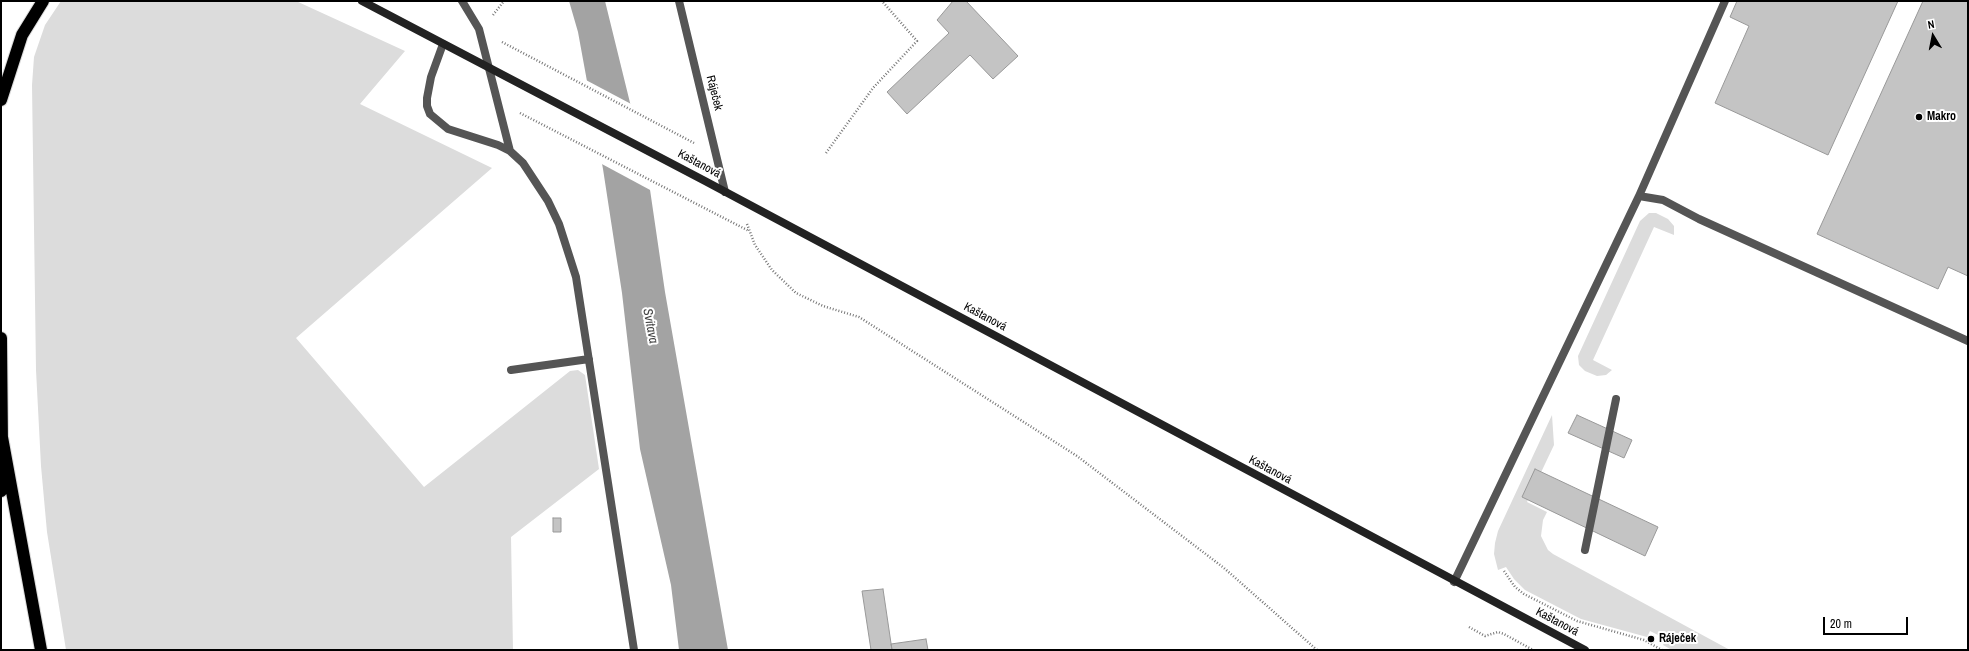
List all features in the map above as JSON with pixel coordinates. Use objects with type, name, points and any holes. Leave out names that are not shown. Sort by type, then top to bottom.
[{"type":"highway","points":[[1,100],[22,35],[43,1]]},
{"type":"highway","points":[[1,338],[1,491]]},
{"type":"highway","points":[[2,438],[41,650]]},
{"type":"main road","name":"Kaštanová","points":[[362,1],[705,181],[1454,582],[1585,650]]},
{"type":"street","points":[[462,1],[480,29],[510,151]]},
{"type":"street","name":"Ráječek","points":[[679,1],[725,192]]},
{"type":"street","points":[[1454,582],[1639,196],[1725,1]]},
{"type":"street","points":[[443,44],[431,78],[427,98],[427,106],[430,114],[448,129],[498,145],[510,151],[523,163],[535,179],[559,224],[576,277],[634,650]]},
{"type":"street","points":[[1639,196],[1663,200],[1706,222],[1968,341]]},
{"type":"street","points":[[511,370],[589,359]]},
{"type":"street","points":[[1585,550],[1616,399]]},
{"type":"path","points":[[826,153],[873,88],[917,40],[882,1]]},
{"type":"path","points":[[514,48],[698,145]]},
{"type":"path","points":[[527,116],[749,232]]},
{"type":"path","points":[[741,201],[749,232],[755,245],[772,270],[796,293],[823,306],[859,318],[1077,456],[1224,568],[1317,650]]},
{"type":"path","points":[[1504,571],[1515,586],[1524,594],[1577,621],[1644,640],[1662,650]]},
{"type":"path","points":[[1469,627],[1485,636],[1498,632],[1504,634],[1533,650]]},
{"type":"shaded area","points":[[61,1],[296,1],[405,51],[360,104],[492,168],[296,338],[424,487],[570,371],[578,370],[585,375],[599,469],[511,537],[513,650],[66,650],[47,532],[41,466],[36,370],[32,85],[34,57],[45,25]]},
{"type":"shaded area","points":[[1649,213],[1656,213],[1668,219],[1674,226],[1674,235],[1654,227],[1593,360],[1612,370],[1606,375],[1597,376],[1585,371],[1579,365],[1578,356],[1640,221]]},
{"type":"shaded area","points":[[1552,415],[1554,445],[1527,502],[1547,512],[1543,520],[1541,536],[1548,550],[1730,650],[1672,650],[1663,645],[1666,639],[1650,631],[1647,637],[1581,619],[1525,590],[1514,579],[1506,567],[1498,570],[1494,554],[1498,531]]},
{"type":"water","name":"Svitava","points":[[569,1],[605,1],[648,176],[665,292],[728,650],[679,650],[671,585],[640,449],[622,293],[603,169],[578,32]]},
{"type":"pier","points":[[584,79],[633,105],[652,191],[600,163]]},
{"type":"building","points":[[953,1],[966,1],[1018,56],[993,79],[970,55],[907,114],[887,92],[949,33],[937,20]]},
{"type":"building","points":[[1737,1],[1898,1],[1828,155],[1715,103],[1749,26],[1730,17]]},
{"type":"building","name":"Makro","points":[[1923,1],[1968,1],[1968,276],[1948,267],[1938,289],[1817,234]]},
{"type":"building","points":[[1577,415],[1632,440],[1624,458],[1568,433]]},
{"type":"building","points":[[1535,469],[1658,527],[1645,556],[1522,497]]},
{"type":"building","points":[[553,518],[561,518],[561,532],[553,532]]},
{"type":"building","points":[[883,589],[892,650],[871,650],[862,591]]},
{"type":"building","points":[[926,639],[928,650],[892,650],[891,644]]},
{"type":"place","name":"Makro","points":[[1919,117]]},
{"type":"place","name":"Ráječek","points":[[1651,639]]}]
